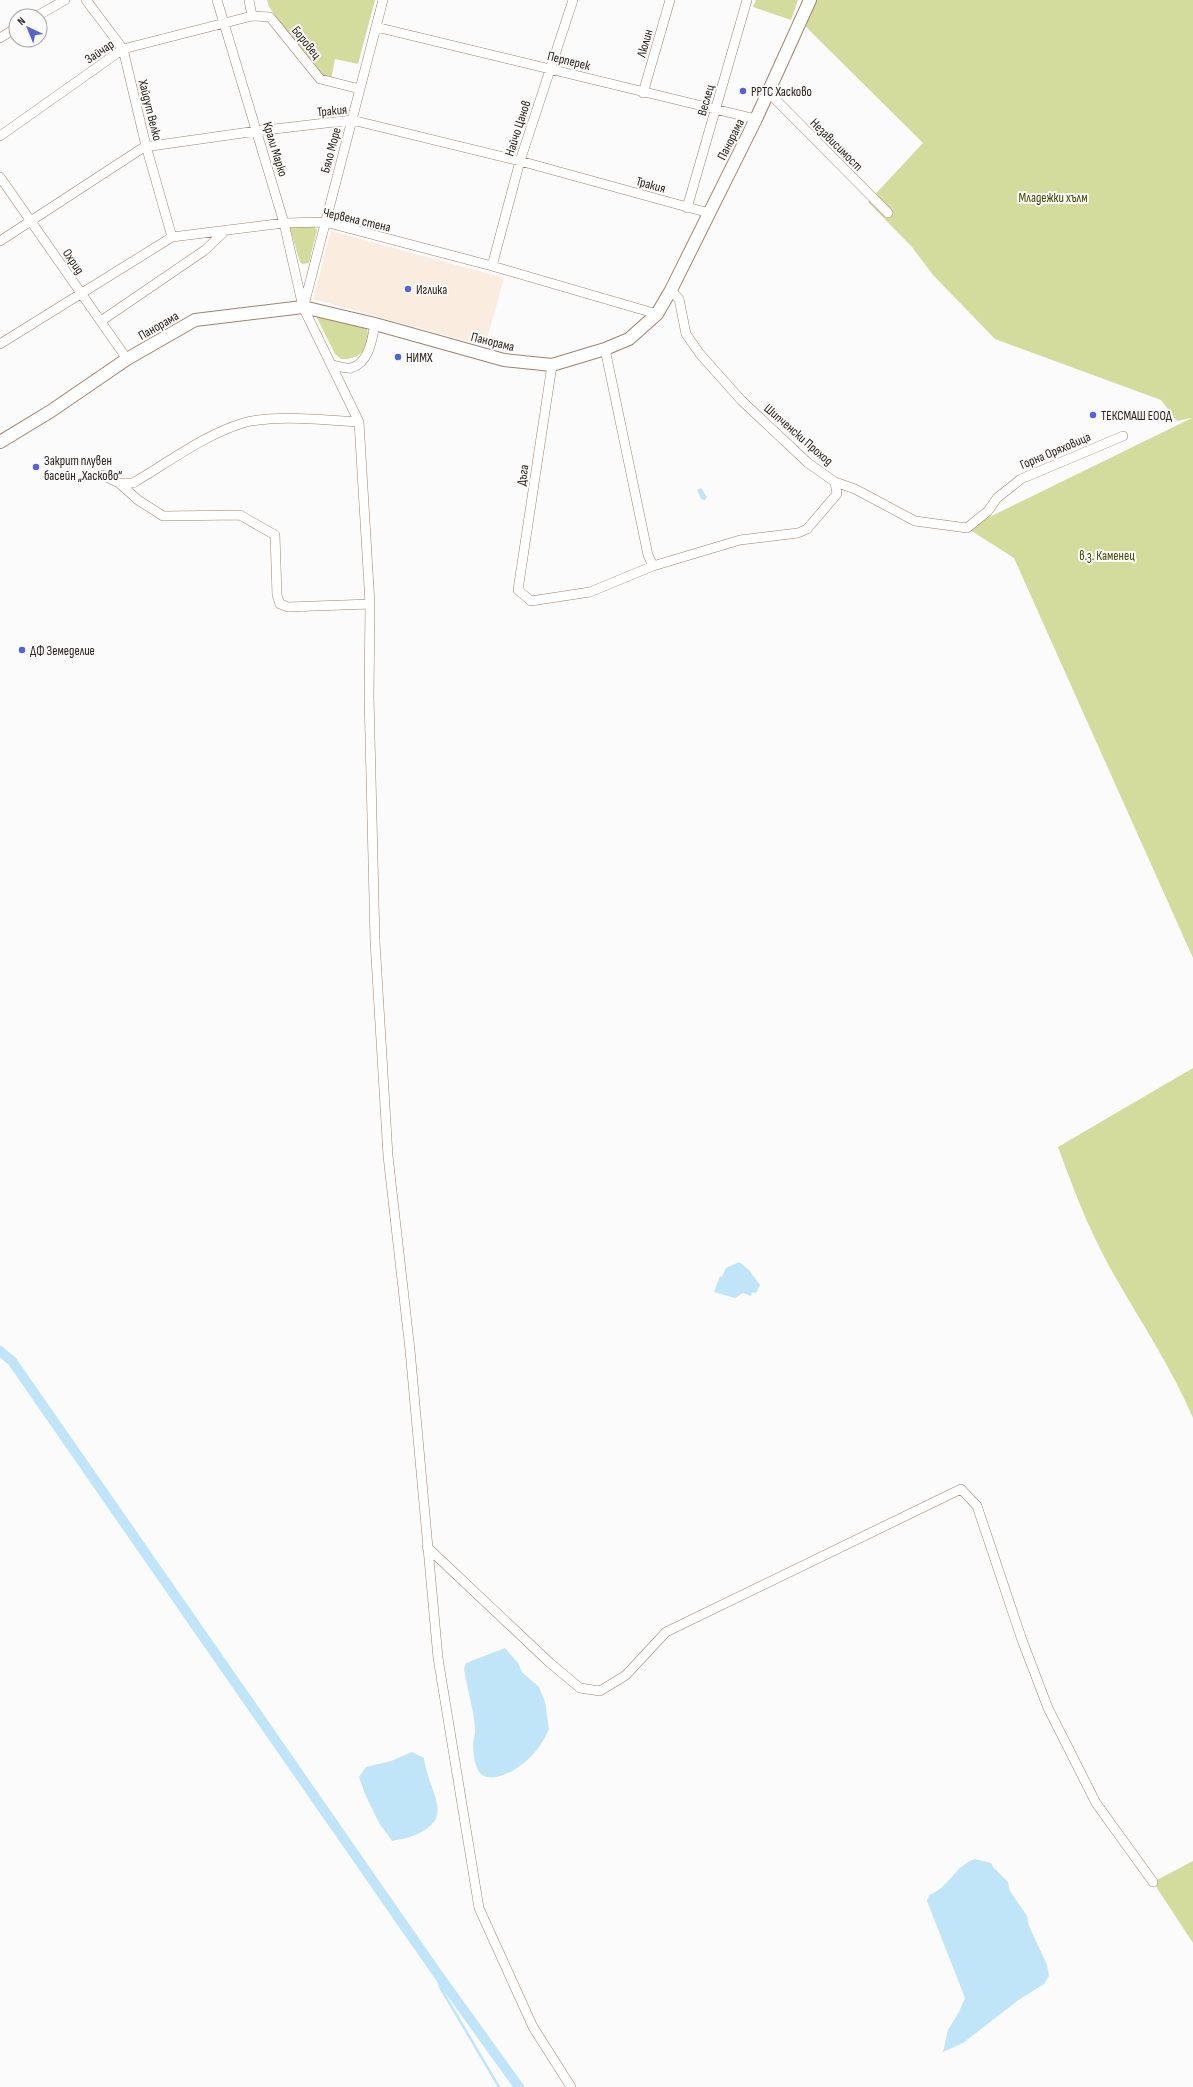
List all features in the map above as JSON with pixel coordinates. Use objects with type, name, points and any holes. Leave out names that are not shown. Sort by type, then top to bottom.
[{"type":"street","points":[[48,9],[62,0]]},
{"type":"street","name":"Хайдут Велко","points":[[86,0],[123,50],[146,146],[172,237]]},
{"type":"street","name":"Крали Марко","points":[[217,0],[284,223],[303,307],[359,422]]},
{"type":"street","points":[[249,0],[252,16]]},
{"type":"street","name":"Бяло Море","points":[[303,307],[383,0]]},
{"type":"street","name":"Найчо Цанов","points":[[492,266],[520,161],[573,0]]},
{"type":"street","name":"Веслец","points":[[687,208],[747,0]]},
{"type":"street","name":"Панорама","points":[[0,442],[50,412],[127,359],[195,320],[303,307],[376,324],[504,360],[552,365],[605,349],[629,339],[658,314],[671,290],[756,119],[810,0]]},
{"type":"street","name":"Люлин","points":[[643,93],[667,1]]},
{"type":"street","name":"Зайчар","points":[[0,136],[123,50],[224,22],[252,16]]},
{"type":"street","name":"Боровец","points":[[252,16],[270,17],[320,79],[360,89]]},
{"type":"street","name":"Перперек","points":[[376,27],[550,68],[643,93],[756,119]]},
{"type":"street","name":"Независимост","points":[[768,92],[888,213]]},
{"type":"street","name":"Тракия","points":[[0,241],[146,146],[352,120],[520,161],[709,213]]},
{"type":"street","name":"Охрид","points":[[0,177],[32,221],[80,294],[127,359]]},
{"type":"street","name":"Червена стена","points":[[0,344],[172,237],[284,223],[325,222],[492,266],[658,314]]},
{"type":"street","points":[[101,321],[205,250],[226,230]]},
{"type":"street","name":"Шипченски Проход","points":[[671,290],[679,299],[686,334],[692,345],[713,371],[770,429],[808,463],[834,482],[855,489],[915,521],[967,528]]},
{"type":"street","points":[[332,365],[350,368],[361,362],[370,348],[376,324]]},
{"type":"street","points":[[605,349],[648,555],[653,566],[740,540],[798,533],[806,529],[837,494],[834,482]]},
{"type":"street","name":"Дъга","points":[[552,365],[518,590],[531,601],[590,592],[653,566]]},
{"type":"street","points":[[119,483],[133,483],[214,434],[244,423],[273,419],[359,422],[370,604],[369,696],[376,965],[388,1156],[410,1350],[438,1658],[479,1908],[533,2027],[571,2087]]},
{"type":"street","name":"Горна Оряховица","points":[[967,528],[988,511],[997,498],[1021,479],[1123,436]]},
{"type":"street","points":[[102,475],[119,483],[138,500],[164,516],[240,515],[275,535],[277,595],[280,604],[288,607],[370,604]]},
{"type":"street","points":[[427,1547],[524,1636],[550,1663],[580,1688],[600,1691],[626,1675],[666,1632],[962,1489],[977,1506],[1022,1640],[1048,1708],[1096,1803],[1153,1882]]},
{"type":"shaded area","name":"Иглика","points":[[331,231],[504,278],[485,346],[313,299]]},
{"type":"green space","points":[[267,0],[375,0],[358,64],[335,59],[331,80],[321,77],[269,7]]},
{"type":"green space","points":[[756,0],[798,0],[791,20],[753,7]]},
{"type":"green space","name":"Младежки хълм","points":[[809,0],[1193,0],[1193,958],[1014,558],[967,528],[1192,418],[1177,421],[1161,400],[995,339],[933,275],[912,247],[868,202],[923,143],[800,21]]},
{"type":"green space","points":[[314,226],[317,230],[309,263],[302,264],[300,262],[290,229],[291,227]]},
{"type":"green space","points":[[318,315],[366,328],[369,341],[364,351],[353,358],[341,359],[335,354],[317,318]]},
{"type":"green space","points":[[1193,1068],[1193,1418],[1174,1378],[1108,1264],[1093,1235],[1058,1147]]},
{"type":"green space","points":[[1193,1861],[1193,1943],[1153,1882]]},
{"type":"water","points":[[701,488],[707,497],[705,500],[701,499],[697,490]]},
{"type":"water","points":[[739,1262],[749,1270],[760,1285],[756,1293],[752,1292],[751,1296],[743,1293],[735,1298],[714,1292],[720,1276],[722,1277],[726,1268]]},
{"type":"water","points":[[505,1648],[518,1663],[522,1672],[539,1687],[545,1702],[549,1729],[538,1749],[515,1770],[498,1777],[490,1777],[484,1776],[480,1773],[475,1761],[473,1744],[475,1733],[474,1722],[464,1669],[466,1663]]},
{"type":"water","points":[[412,1752],[424,1758],[435,1795],[437,1815],[433,1823],[423,1831],[405,1839],[392,1841],[379,1823],[365,1794],[359,1777],[366,1767],[391,1761]]},
{"type":"water","points":[[975,1859],[991,1863],[1008,1882],[1010,1891],[1027,1916],[1029,1926],[1047,1965],[1049,1976],[1044,1984],[1020,1999],[963,2043],[943,2052],[948,2030],[958,2014],[965,1998],[927,1901],[929,1895],[942,1887],[962,1866]]},
{"type":"waterway","points":[[0,1351],[12,1361],[437,1973],[519,2087]]},
{"type":"waterway","points":[[437,1973],[440,1987],[499,2087]]},
{"type":"place","name":"РРТС Хасково","points":[[743,91]]},
{"type":"place","name":"Иглика","points":[[408,289]]},
{"type":"place","name":"НИМХ","points":[[398,357]]},
{"type":"place","name":"ТЕКСМАШ ЕООД","points":[[1093,415]]},
{"type":"place","name":"Закрит плувен басейн „Хасково“","points":[[36,467]]},
{"type":"place","name":"ДФ Земеделие","points":[[22,650]]},
{"type":"park label","name":"в.з. Каменец","points":[[1107,555]]}]
